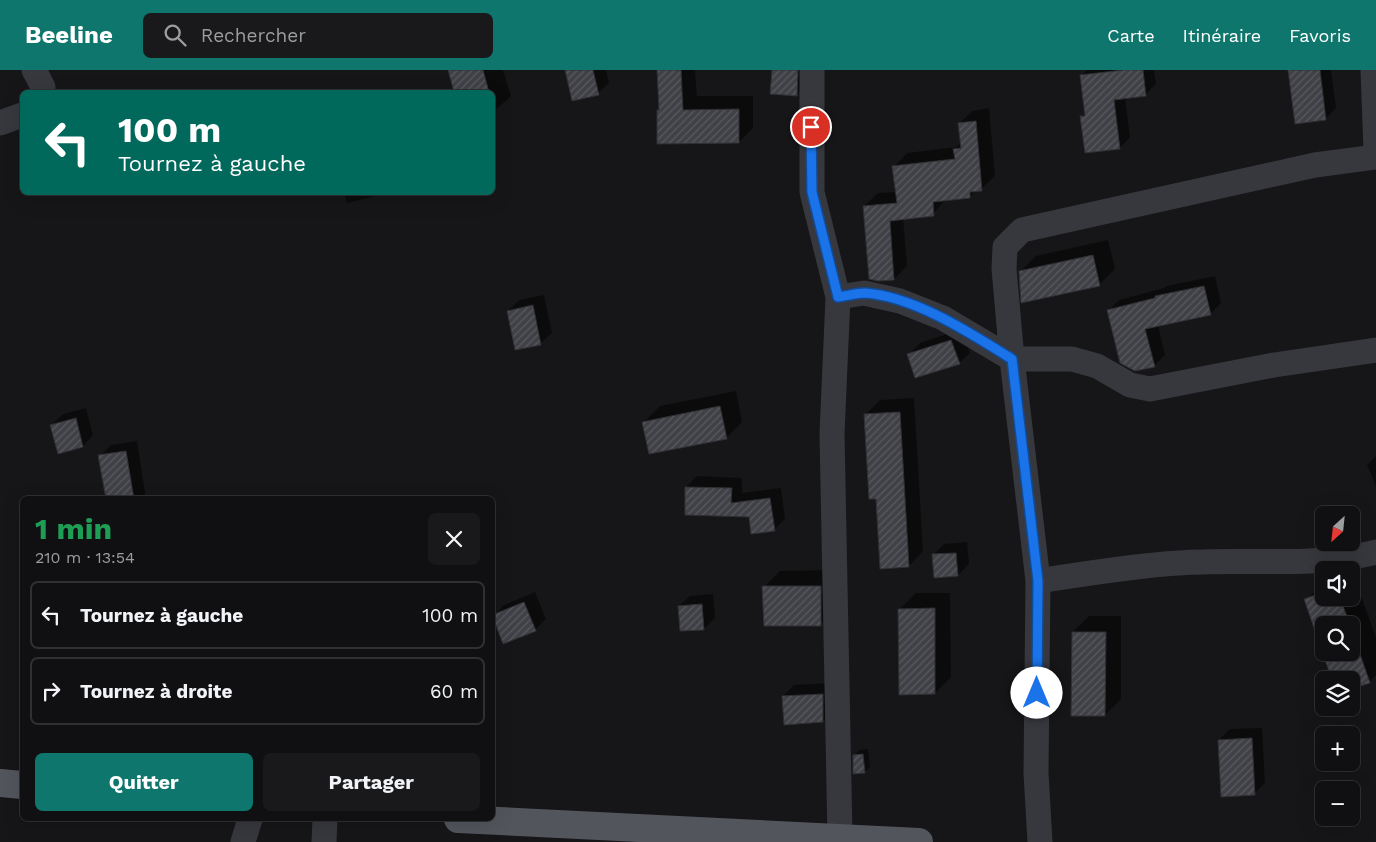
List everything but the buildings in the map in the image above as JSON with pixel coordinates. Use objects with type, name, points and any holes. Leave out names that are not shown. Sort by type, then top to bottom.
[{"type":"main road","points":[[0,783],[20,785]]},
{"type":"main road","points":[[495,821],[919,842]]},
{"type":"street","points":[[34,70],[43,87],[42,90]]},
{"type":"street","points":[[812,70],[812,192],[838,297],[832,434],[840,837]]},
{"type":"street","points":[[1374,70],[1376,151]]},
{"type":"street","points":[[0,123],[20,116]]},
{"type":"street","points":[[1040,842],[1036,773],[1038,581],[1012,359],[1004,270],[1006,247],[1022,230],[1315,165],[1376,157]]},
{"type":"street","points":[[838,297],[864,293],[900,301],[943,318],[1012,359],[1072,359],[1097,366],[1130,385],[1150,389],[1274,364],[1376,350]]},
{"type":"street","points":[[1038,581],[1178,563],[1266,562],[1360,556],[1376,552]]},
{"type":"street","points":[[243,842],[249,821]]},
{"type":"street","points":[[324,842],[325,821]]},
{"type":"route","points":[[811,127],[812,192],[838,297],[864,293],[900,301],[943,318],[1012,359],[1038,581],[1037,693]]}]
